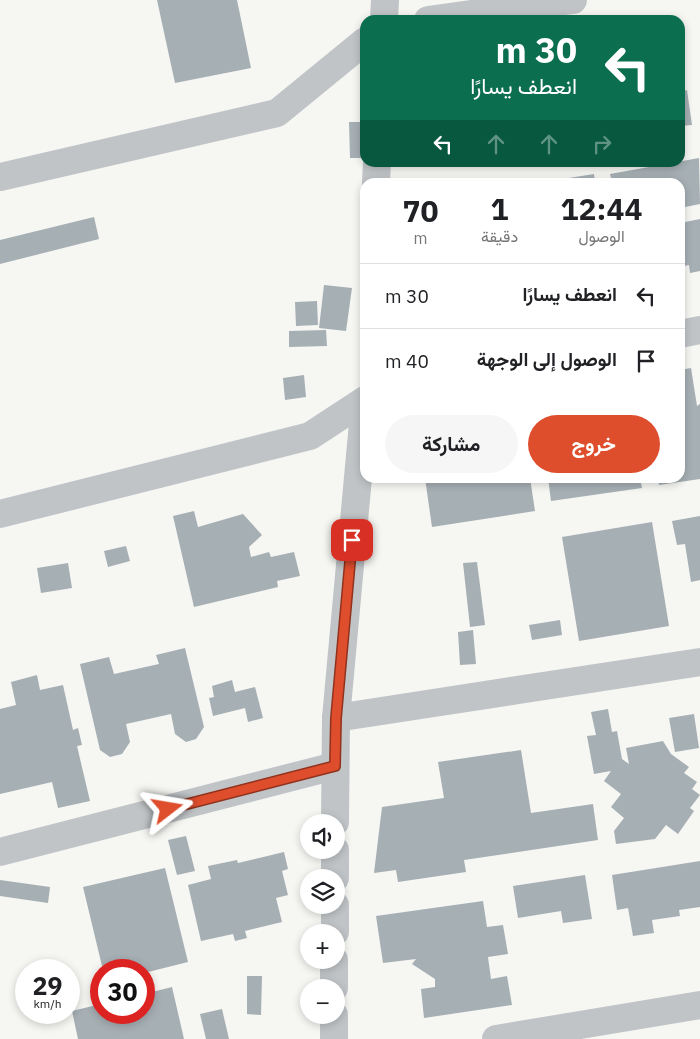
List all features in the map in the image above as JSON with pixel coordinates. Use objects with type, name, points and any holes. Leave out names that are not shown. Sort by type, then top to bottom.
[{"type":"street","points":[[384,15],[385,0]]},
{"type":"street","points":[[464,15],[573,0]]},
{"type":"street","points":[[0,178],[278,113],[360,45]]},
{"type":"street","points":[[685,333],[700,330]]},
{"type":"street","points":[[0,514],[310,436],[360,403]]},
{"type":"street","points":[[335,814],[336,718],[360,455]]},
{"type":"street","points":[[336,718],[700,662]]},
{"type":"street","points":[[0,852],[335,766]]},
{"type":"street","points":[[496,1039],[700,1005]]},
{"type":"street","points":[[334,1024],[334,1039]]},
{"type":"building","points":[[157,0],[237,0],[251,68],[175,83]]},
{"type":"building","points":[[687,90],[692,125],[685,126],[685,91]]},
{"type":"building","points":[[349,122],[360,122],[360,158],[350,158]]},
{"type":"building","points":[[699,158],[700,204],[685,207],[685,178],[611,178],[610,174],[649,167],[685,167],[685,161]]},
{"type":"building","points":[[594,174],[594,178],[569,178]]},
{"type":"building","points":[[94,217],[99,239],[0,264],[0,240]]},
{"type":"building","points":[[700,219],[700,271],[690,273],[689,265],[685,266],[685,222]]},
{"type":"building","points":[[324,285],[352,288],[346,331],[319,328]]},
{"type":"building","points":[[317,301],[318,325],[296,326],[295,302]]},
{"type":"building","points":[[326,330],[327,346],[289,347],[289,331]]},
{"type":"building","points":[[691,368],[697,406],[700,404],[700,479],[685,481],[685,369]]},
{"type":"building","points":[[304,375],[306,397],[285,400],[283,378]]},
{"type":"building","points":[[426,483],[531,483],[535,511],[432,527]]},
{"type":"building","points":[[549,483],[641,483],[642,488],[551,501]]},
{"type":"building","points":[[194,511],[198,527],[243,514],[262,535],[249,547],[251,557],[269,552],[271,557],[294,552],[300,576],[277,581],[278,587],[194,607],[173,516]]},
{"type":"building","points":[[700,516],[700,580],[691,582],[685,544],[677,545],[672,521]]},
{"type":"building","points":[[652,522],[669,626],[579,641],[562,537]]},
{"type":"building","points":[[126,546],[130,561],[108,567],[104,551]]},
{"type":"building","points":[[477,562],[485,625],[470,627],[463,563]]},
{"type":"building","points":[[68,563],[72,588],[41,593],[37,568]]},
{"type":"building","points":[[560,620],[562,635],[532,640],[529,625]]},
{"type":"building","points":[[473,630],[476,664],[460,665],[458,632]]},
{"type":"building","points":[[185,648],[204,727],[196,739],[186,742],[175,734],[171,714],[126,724],[130,742],[122,754],[110,757],[100,750],[80,664],[109,657],[114,674],[159,664],[156,655]]},
{"type":"building","points":[[37,675],[40,690],[63,685],[73,730],[78,728],[82,745],[77,746],[90,801],[58,808],[52,782],[0,794],[0,709],[16,705],[11,682]]},
{"type":"building","points":[[232,680],[235,692],[255,687],[263,718],[248,722],[245,708],[213,716],[209,698],[214,697],[212,686]]},
{"type":"building","points":[[608,709],[612,732],[617,731],[622,759],[629,764],[626,748],[663,741],[671,754],[689,767],[684,773],[697,782],[692,789],[700,795],[690,808],[694,811],[678,834],[666,825],[655,839],[616,844],[614,831],[624,818],[611,807],[621,794],[604,781],[611,771],[594,774],[587,736],[596,735],[591,712]]},
{"type":"building","points":[[694,714],[699,748],[675,752],[669,718]]},
{"type":"building","points":[[521,750],[531,813],[593,804],[598,840],[464,860],[466,872],[398,882],[396,870],[374,873],[382,807],[444,798],[438,762]]},
{"type":"building","points":[[186,836],[195,871],[177,875],[168,840]]},
{"type":"building","points":[[284,852],[288,869],[282,871],[288,895],[276,898],[282,922],[245,931],[247,938],[235,941],[233,934],[201,941],[188,885],[211,879],[208,866],[237,860],[238,863]]},
{"type":"building","points":[[700,861],[700,907],[679,910],[680,916],[652,920],[654,933],[633,936],[628,908],[617,910],[612,875]]},
{"type":"building","points":[[165,868],[188,962],[155,970],[155,959],[100,959],[83,887]]},
{"type":"building","points":[[585,875],[592,919],[563,923],[561,911],[518,918],[513,886]]},
{"type":"building","points":[[0,880],[50,887],[48,903],[0,896]]},
{"type":"building","points":[[483,901],[487,927],[503,925],[508,954],[488,957],[491,979],[507,976],[512,1005],[424,1018],[421,989],[435,987],[435,979],[412,964],[416,959],[383,963],[376,916]]},
{"type":"building","points":[[247,976],[262,976],[261,1015],[247,1014]]},
{"type":"building","points":[[172,987],[184,1039],[78,1039],[75,1024],[80,1024],[80,1009],[90,1007],[90,1024],[155,1024],[155,991]]},
{"type":"building","points":[[222,1009],[229,1039],[206,1039],[200,1014]]},
{"type":"route","points":[[168,809],[335,766],[336,718],[352,540]]}]
